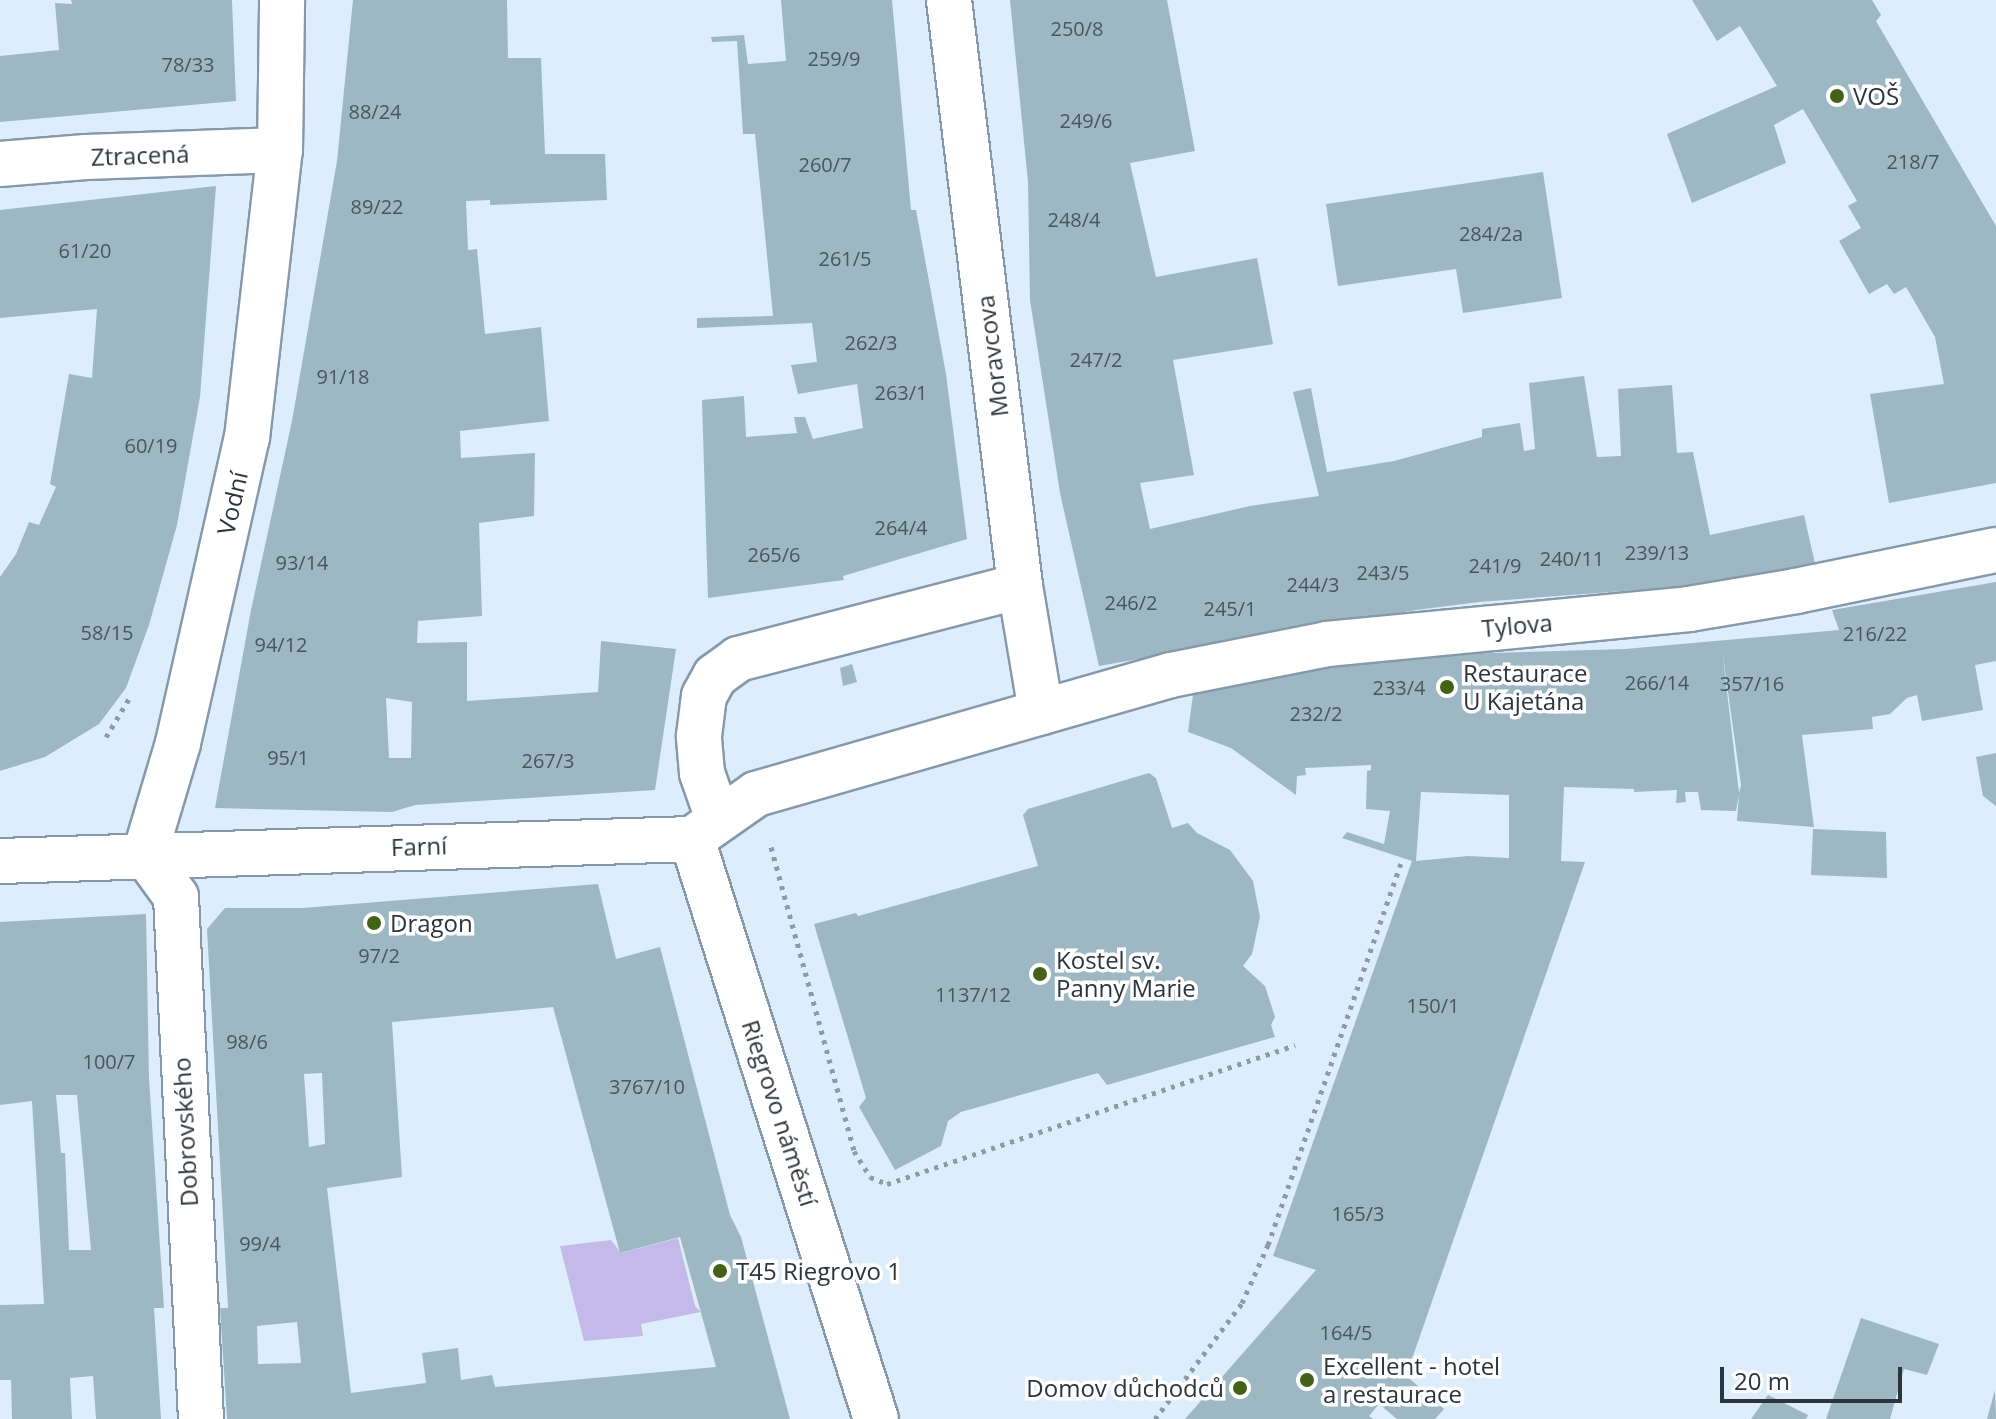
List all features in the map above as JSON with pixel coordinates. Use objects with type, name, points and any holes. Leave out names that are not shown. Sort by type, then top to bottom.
[{"type":"street","name":"Vodní","points":[[145,854],[178,743],[247,438],[280,150],[282,0]]},
{"type":"street","name":"Moravcova","points":[[949,0],[1020,586],[1041,712]]},
{"type":"street","name":"Ztracená","points":[[0,164],[86,157],[280,150]]},
{"type":"street","name":"Tylova","points":[[1041,712],[1171,675],[1327,644],[1689,609],[1796,591],[1996,550]]},
{"type":"street","name":"Riegrovo náměstí","points":[[876,1419],[705,829],[699,736],[704,696],[715,676],[738,659],[1020,586]]},
{"type":"street","points":[[705,829],[756,794],[1041,712]]},
{"type":"street","name":"Farní","points":[[145,854],[705,829]]},
{"type":"street","points":[[0,861],[145,854]]},
{"type":"street","name":"Dobrovského","points":[[145,854],[176,897],[176,972],[201,1419]]},
{"type":"path","points":[[756,794],[854,1151],[870,1177],[887,1184],[1295,1045]]},
{"type":"path","points":[[1155,1419],[1242,1303],[1268,1245],[1401,864]]},
{"type":"shaded area","points":[[678,1238],[695,1306],[701,1312],[641,1324],[643,1336],[584,1341],[560,1246],[611,1240],[621,1253]]},
{"type":"building","points":[[71,0],[232,0],[236,101],[0,122],[0,56],[59,50],[55,3],[72,4]]},
{"type":"building","points":[[353,0],[507,0],[508,58],[541,58],[545,154],[605,154],[607,200],[490,205],[490,200],[466,201],[468,250],[477,249],[485,334],[541,327],[549,421],[460,431],[461,458],[535,453],[534,516],[479,523],[482,616],[418,621],[417,643],[467,642],[467,701],[598,692],[601,641],[676,649],[655,790],[415,805],[392,812],[215,808],[251,610],[292,421],[337,161]],"holes":[[[386,698],[412,702],[411,758],[389,758]]]},
{"type":"building","points":[[781,0],[892,0],[911,210],[916,210],[946,374],[967,539],[843,576],[844,580],[708,598],[702,400],[744,396],[746,437],[797,433],[794,417],[805,417],[813,439],[863,428],[857,384],[798,394],[791,365],[817,362],[812,323],[697,328],[697,318],[773,316],[755,134],[743,134],[737,41],[712,42],[711,37],[744,35],[748,64],[786,61]]},
{"type":"building","points":[[1010,0],[1167,0],[1195,151],[1130,163],[1156,277],[1257,258],[1273,344],[1173,360],[1194,475],[1140,483],[1150,529],[1250,506],[1319,496],[1293,392],[1311,388],[1327,472],[1394,461],[1482,437],[1482,429],[1520,423],[1524,451],[1535,449],[1529,383],[1584,376],[1597,457],[1621,456],[1618,389],[1672,385],[1677,453],[1693,452],[1710,535],[1804,515],[1816,568],[1718,584],[1479,602],[1416,610],[1099,666],[1060,493],[1030,300],[1028,182]]},
{"type":"building","points":[[1692,0],[1872,0],[1881,15],[1876,21],[1996,226],[1996,483],[1889,503],[1870,394],[1944,384],[1935,337],[1906,287],[1894,294],[1887,284],[1869,294],[1839,241],[1861,228],[1848,206],[1857,201],[1803,109],[1774,125],[1786,163],[1692,203],[1667,134],[1777,86],[1740,26],[1717,41]]},
{"type":"building","points":[[1543,172],[1562,298],[1463,313],[1456,269],[1338,286],[1326,204]]},
{"type":"building","points":[[216,186],[200,397],[177,525],[149,625],[126,688],[99,724],[45,757],[0,771],[0,577],[16,554],[29,522],[39,525],[56,487],[50,484],[69,374],[92,378],[97,309],[0,318],[0,210]]},
{"type":"building","points":[[1996,582],[1996,661],[1975,665],[1983,710],[1922,721],[1917,695],[1907,698],[1890,714],[1872,717],[1873,729],[1802,735],[1814,827],[1737,821],[1739,795],[1736,811],[1701,810],[1698,792],[1685,792],[1686,802],[1676,803],[1677,790],[1634,792],[1634,789],[1564,787],[1561,861],[1585,862],[1413,1356],[1402,1372],[1444,1409],[1435,1419],[1397,1419],[1379,1404],[1369,1416],[1373,1419],[1185,1419],[1316,1270],[1273,1256],[1412,861],[1342,838],[1347,832],[1384,844],[1390,811],[1366,809],[1367,771],[1371,770],[1371,765],[1305,768],[1306,775],[1297,776],[1296,795],[1231,748],[1188,732],[1195,680],[1425,655],[1625,649],[1839,630],[1832,610]],"holes":[[[1722,649],[1741,785],[1739,793]],[[1421,792],[1509,795],[1509,858],[1468,856],[1416,861]]]},
{"type":"building","points":[[852,664],[857,682],[843,686],[840,668]]},
{"type":"building","points":[[1996,753],[1996,806],[1983,796],[1976,757]]},
{"type":"building","name":"Kostel sv. Panny Marie","points":[[1149,773],[1156,778],[1172,828],[1188,823],[1197,833],[1230,850],[1253,881],[1260,917],[1252,954],[1243,966],[1265,986],[1275,1017],[1271,1025],[1275,1037],[1107,1085],[1098,1073],[961,1112],[948,1121],[941,1146],[895,1170],[859,1107],[866,1098],[814,924],[856,913],[858,916],[1038,866],[1023,815],[1028,809]]},
{"type":"building","points":[[1813,829],[1886,832],[1887,878],[1811,875]]},
{"type":"building","points":[[598,884],[616,959],[660,947],[730,1215],[741,1237],[790,1419],[227,1419],[220,1308],[228,1308],[207,929],[225,908],[303,908]],"holes":[[[553,1007],[620,1253],[680,1237],[716,1367],[495,1387],[492,1375],[461,1380],[458,1348],[422,1353],[426,1383],[351,1393],[327,1188],[402,1177],[392,1022]],[[322,1073],[325,1144],[309,1147],[304,1074]],[[297,1322],[301,1363],[258,1364],[257,1326]]]},
{"type":"building","points":[[146,914],[149,1078],[164,1308],[154,1308],[161,1419],[96,1419],[93,1376],[70,1378],[72,1419],[12,1419],[11,1380],[0,1380],[0,1305],[44,1304],[32,1101],[0,1105],[0,922]],"holes":[[[56,1095],[77,1095],[91,1250],[69,1250],[65,1153],[61,1153]]]},
{"type":"building","points":[[1861,1318],[1939,1344],[1927,1375],[1904,1369],[1890,1419],[1826,1419]]},
{"type":"building","points":[[1995,1390],[1996,1419],[1987,1419]]},
{"type":"building","points":[[1768,1395],[1808,1415],[1806,1419],[1751,1419]]},
{"type":"place","name":"VOŠ","points":[[1837,96]]},
{"type":"place","name":"Restaurace U Kajetána","points":[[1447,687]]},
{"type":"place","name":"Dragon","points":[[374,923]]},
{"type":"place","name":"Kostel sv. Panny Marie","points":[[1040,974]]},
{"type":"place","name":"T45 Riegrovo 1","points":[[720,1271]]},
{"type":"place","name":"Excellent - hotel a restaurace","points":[[1307,1380]]},
{"type":"place","name":"Domov důchodců","points":[[1240,1388]]}]
